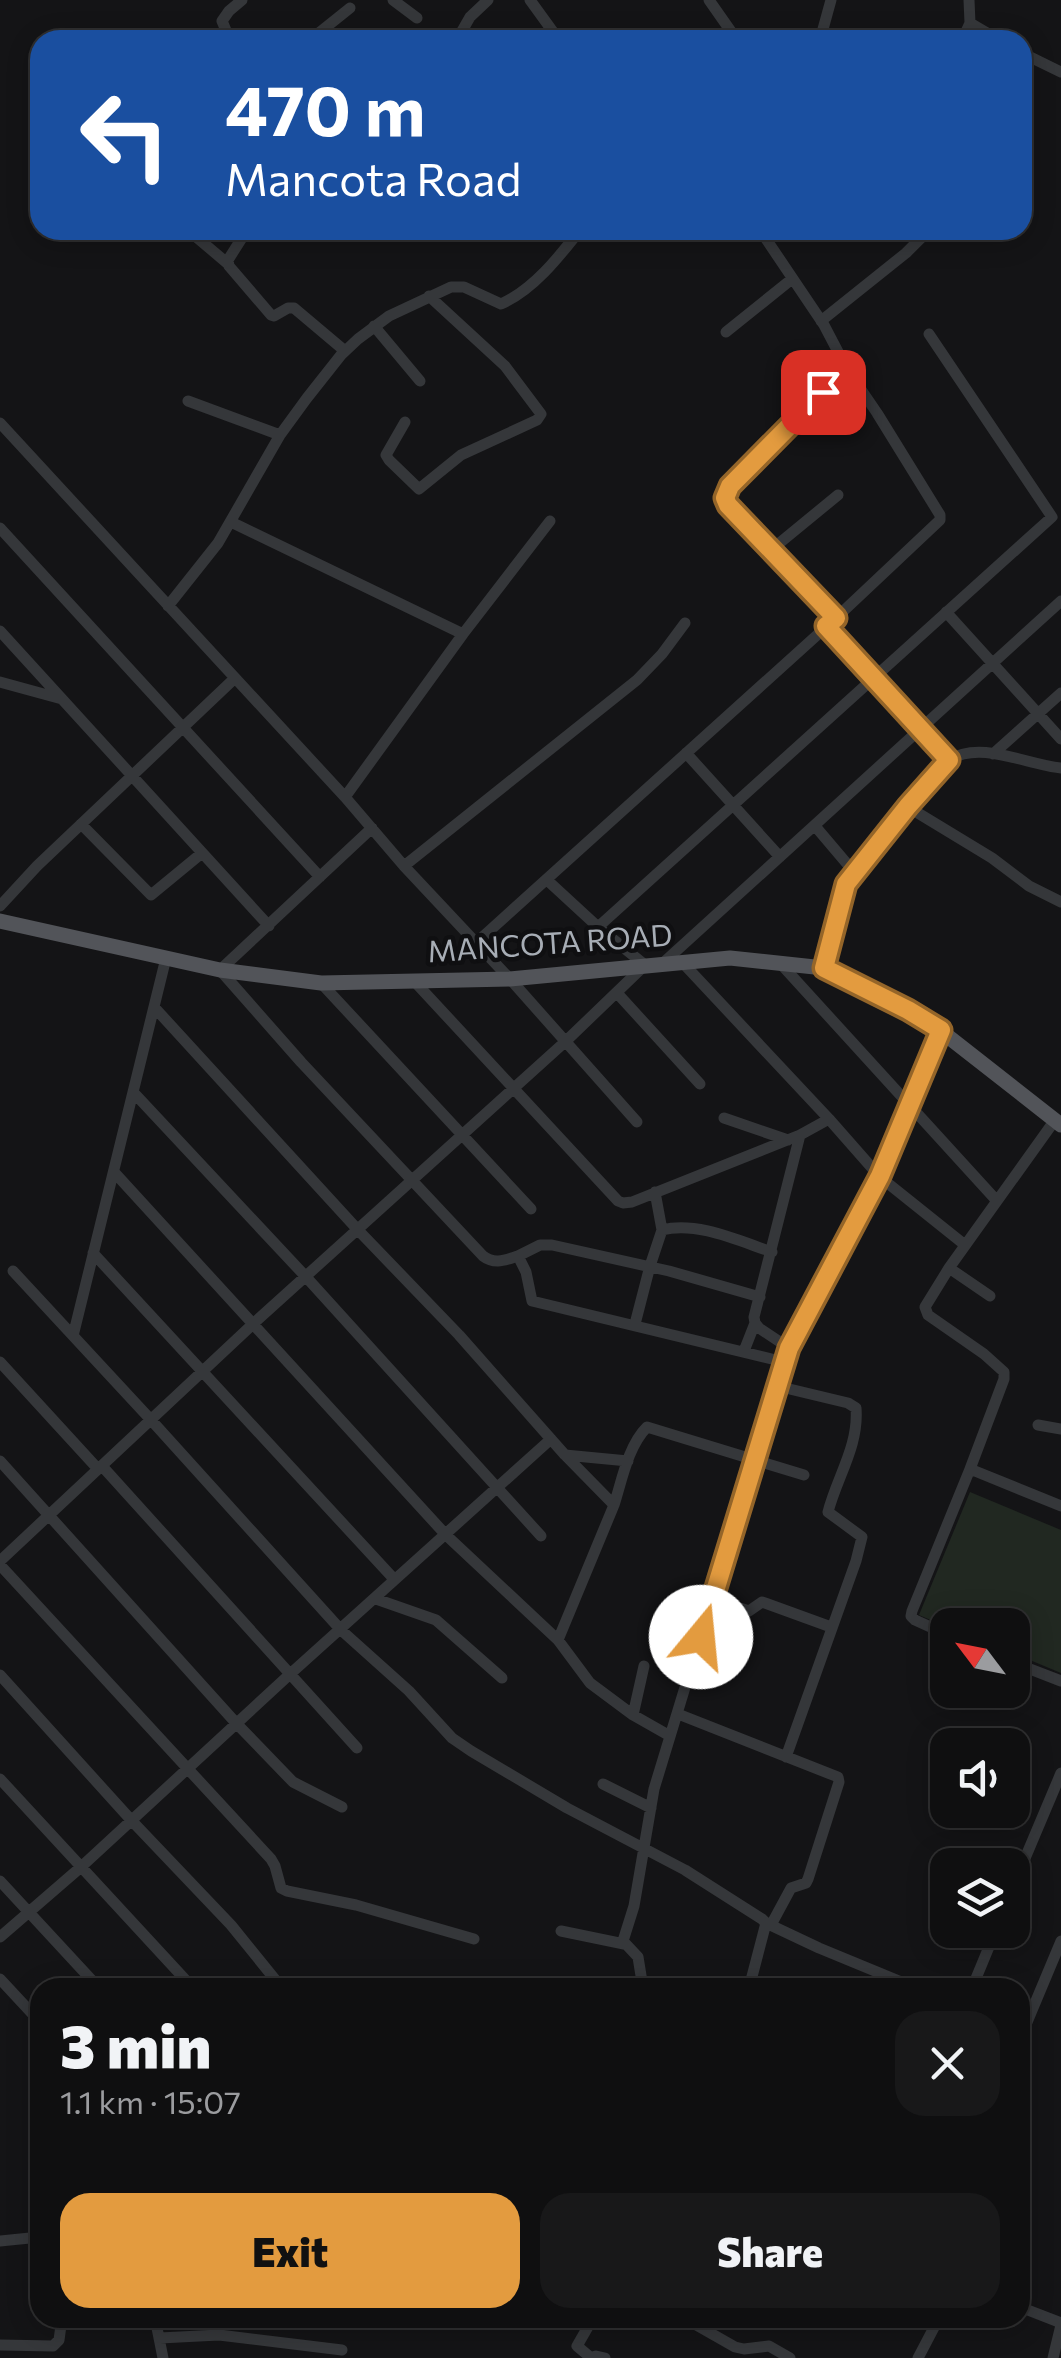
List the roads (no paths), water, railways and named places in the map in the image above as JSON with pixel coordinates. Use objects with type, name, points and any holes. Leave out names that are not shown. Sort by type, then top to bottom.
[{"type":"main road","name":"MANCOTA ROAD","points":[[0,920],[220,970],[321,983],[510,979],[730,958],[824,968],[941,1030],[1058,1122]]},
{"type":"street","points":[[226,30],[222,21],[242,0]]},
{"type":"street","points":[[394,0],[418,18]]},
{"type":"street","points":[[463,30],[488,0]]},
{"type":"street","points":[[530,0],[552,30]]},
{"type":"street","points":[[709,0],[729,30]]},
{"type":"street","points":[[823,30],[831,0]]},
{"type":"street","points":[[967,30],[969,0]]},
{"type":"street","points":[[323,29],[350,8]]},
{"type":"street","points":[[970,23],[982,30]]},
{"type":"street","points":[[1032,58],[1061,72]]},
{"type":"street","points":[[200,240],[227,263],[271,315],[294,308],[345,351]]},
{"type":"street","points":[[227,263],[242,240]]},
{"type":"street","points":[[168,606],[210,555],[280,436],[345,351],[374,326],[457,286],[501,304],[509,301],[538,278],[571,240]]},
{"type":"street","points":[[476,942],[940,520],[846,369],[821,321],[767,240]]},
{"type":"street","points":[[821,321],[919,240]]},
{"type":"street","points":[[726,332],[792,279]]},
{"type":"street","points":[[405,422],[386,455],[418,489],[461,455],[537,420],[541,414],[505,366],[430,296]]},
{"type":"street","points":[[374,326],[420,381]]},
{"type":"street","points":[[598,928],[1056,514],[929,334]]},
{"type":"street","points":[[846,369],[726,492],[725,498],[874,678],[949,760]]},
{"type":"street","points":[[188,401],[280,436]]},
{"type":"street","points":[[1,426],[345,797],[637,1122]]},
{"type":"street","points":[[771,550],[838,495]]},
{"type":"street","points":[[231,522],[463,634]]},
{"type":"street","points":[[345,797],[550,522]]},
{"type":"street","points":[[0,528],[320,878]]},
{"type":"street","points":[[663,963],[1061,600]]},
{"type":"street","points":[[946,612],[1061,739]]},
{"type":"street","points":[[404,866],[636,680],[686,623]]},
{"type":"street","points":[[0,631],[269,926]]},
{"type":"street","points":[[0,906],[235,678]]},
{"type":"street","points":[[0,682],[62,699]]},
{"type":"street","points":[[994,754],[1061,693]]},
{"type":"street","points":[[824,968],[846,884],[949,760],[960,752],[994,754],[1061,768]]},
{"type":"street","points":[[686,753],[780,857]]},
{"type":"street","points":[[908,806],[1029,886],[1061,902]]},
{"type":"street","points":[[81,824],[151,895],[202,853]]},
{"type":"street","points":[[815,826],[854,872]]},
{"type":"street","points":[[372,828],[220,970],[486,1259],[499,1262],[540,1245],[552,1245],[650,1266],[760,1298]]},
{"type":"street","points":[[474,1939],[371,1908],[281,1888],[272,1859],[0,1563],[254,1323],[566,1042],[645,965],[546,880]]},
{"type":"street","points":[[73,1336],[166,958]]},
{"type":"street","points":[[682,962],[880,1176],[965,1245]]},
{"type":"street","points":[[780,963],[997,1201]]},
{"type":"street","points":[[415,982],[623,1203],[794,1138],[829,1120]]},
{"type":"street","points":[[321,983],[531,1208]]},
{"type":"street","points":[[616,992],[700,1084]]},
{"type":"street","points":[[154,1007],[614,1505]]},
{"type":"street","points":[[624,1944],[651,1808],[670,1736],[784,1362],[880,1176],[941,1030]]},
{"type":"street","points":[[134,1093],[541,1536]]},
{"type":"street","points":[[724,1118],[794,1138]]},
{"type":"street","points":[[930,1627],[915,1620],[912,1611],[970,1469],[1004,1372],[925,1313],[926,1304],[965,1245],[1058,1122]]},
{"type":"street","points":[[744,1352],[772,1252],[794,1138]]},
{"type":"street","points":[[114,1172],[446,1535],[558,1640],[590,1683],[632,1715],[670,1736]]},
{"type":"street","points":[[636,1324],[662,1230],[655,1192]]},
{"type":"street","points":[[662,1230],[702,1231],[772,1252]]},
{"type":"street","points":[[93,1253],[394,1579]]},
{"type":"street","points":[[518,1256],[532,1301],[784,1362]]},
{"type":"street","points":[[949,1268],[990,1296]]},
{"type":"street","points":[[13,1271],[341,1630],[409,1691],[452,1738],[566,1808],[685,1870],[768,1924],[892,1978]]},
{"type":"street","points":[[755,1323],[789,1348]]},
{"type":"street","points":[[0,1362],[357,1748]]},
{"type":"street","points":[[777,1386],[848,1402],[856,1408],[852,1447],[828,1512],[860,1534],[862,1542],[786,1757]]},
{"type":"street","points":[[1038,1424],[1061,1429]]},
{"type":"street","points":[[558,1640],[628,1461],[647,1427],[804,1474]]},
{"type":"street","points":[[0,1938],[551,1439]]},
{"type":"street","points":[[564,1454],[628,1461]]},
{"type":"street","points":[[0,1461],[293,1782],[342,1808]]},
{"type":"street","points":[[970,1469],[1061,1506]]},
{"type":"street","points":[[376,1599],[436,1620],[502,1678]]},
{"type":"street","points":[[712,1599],[749,1611],[765,1603],[831,1627]]},
{"type":"street","points":[[632,1715],[644,1666]]},
{"type":"street","points":[[1030,1669],[1061,1682]]},
{"type":"street","points":[[0,1675],[231,1925],[274,1978]]},
{"type":"street","points":[[678,1714],[838,1777],[808,1880],[791,1888],[768,1924],[752,1978]]},
{"type":"street","points":[[1030,1848],[1061,1773]]},
{"type":"street","points":[[0,1779],[184,1978]]},
{"type":"street","points":[[604,1784],[651,1808]]},
{"type":"street","points":[[0,1880],[90,1978]]},
{"type":"street","points":[[561,1931],[624,1944],[638,1957],[642,1978]]},
{"type":"street","points":[[1030,2015],[1061,1941]]},
{"type":"street","points":[[976,1978],[989,1948]]},
{"type":"street","points":[[0,1978],[30,2011]]},
{"type":"street","points":[[0,2241],[30,2238]]},
{"type":"street","points":[[1030,2311],[1061,2324],[1053,2358]]},
{"type":"street","points":[[0,2345],[52,2346],[59,2340],[61,2328]]},
{"type":"street","points":[[158,2328],[164,2358]]},
{"type":"street","points":[[586,2328],[577,2346],[589,2358],[604,2358]]},
{"type":"street","points":[[702,2328],[735,2347],[769,2346],[790,2358]]},
{"type":"street","points":[[918,2358],[934,2328]]},
{"type":"street","points":[[160,2338],[220,2335],[342,2350]]}]
